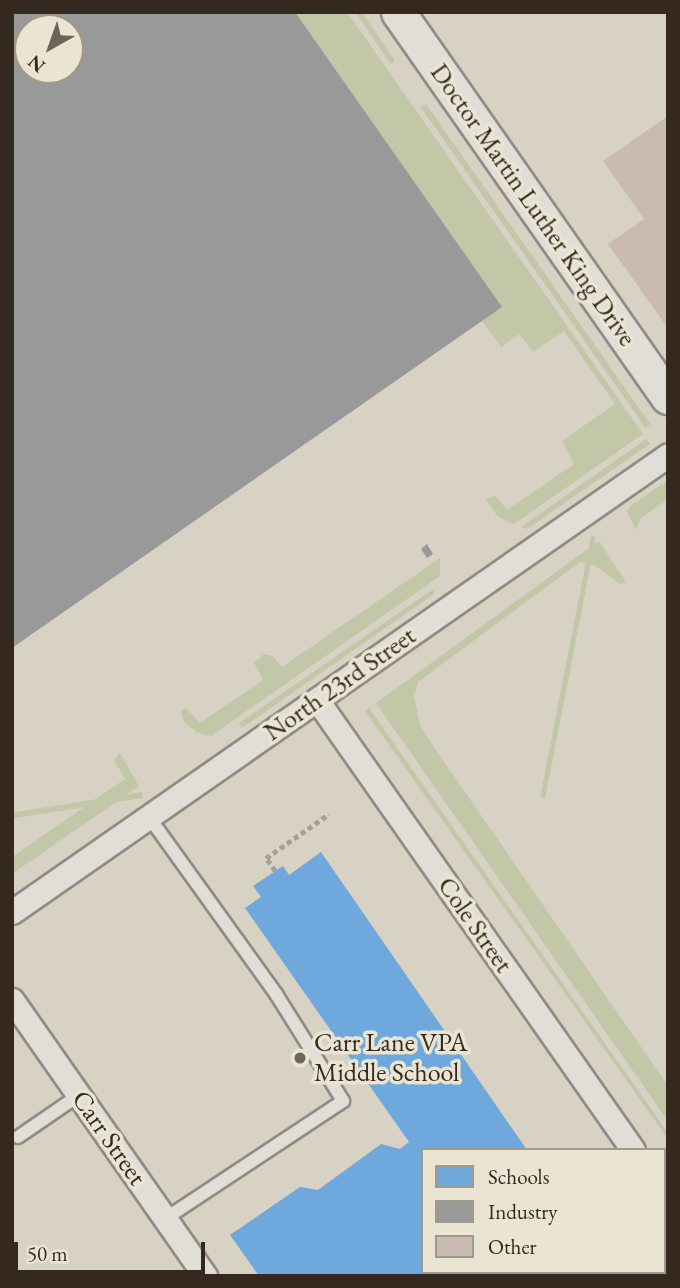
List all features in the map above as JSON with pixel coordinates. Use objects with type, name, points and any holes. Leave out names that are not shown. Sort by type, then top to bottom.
[{"type":"main road","name":"Doctor Martin Luther King Drive","points":[[407,16],[668,397]]},
{"type":"street","name":"North 23rd Street","points":[[12,912],[668,455]]},
{"type":"street","name":"Cole Street","points":[[317,700],[632,1148]]},
{"type":"street","name":"Carr Street","points":[[12,1000],[205,1276]]},
{"type":"lane","points":[[149,817],[276,994],[343,1101],[166,1219]]},
{"type":"lane","points":[[18,1136],[79,1095]]},
{"type":"path","points":[[275,871],[266,858],[329,814]]},
{"type":"green space","points":[[295,12],[347,12],[643,434],[514,524],[497,516],[486,499],[496,496],[507,510],[574,464],[562,441],[615,404],[564,331],[533,352],[520,334],[501,347],[482,321],[501,307]]},
{"type":"green space","points":[[355,12],[362,12],[395,61],[391,64]]},
{"type":"green space","points":[[426,104],[650,424],[645,428],[421,107]]},
{"type":"green space","points":[[646,439],[650,444],[527,529],[521,527]]},
{"type":"green space","points":[[668,480],[668,499],[640,519],[636,530],[627,512],[629,507]]},
{"type":"green space","points":[[591,536],[596,537],[545,798],[540,797]]},
{"type":"green space","points":[[599,541],[626,582],[620,584],[594,565],[580,562],[418,682],[414,696],[420,725],[429,740],[668,1086],[668,1121],[376,703]]},
{"type":"green space","points":[[440,558],[440,576],[211,736],[196,732],[183,721],[181,711],[186,708],[200,723],[263,680],[254,663],[264,654],[273,656],[282,667]]},
{"type":"green space","points":[[435,588],[434,594],[242,728],[239,723]]},
{"type":"green space","points":[[369,708],[668,1133],[668,1139],[365,711]]},
{"type":"green space","points":[[120,753],[139,786],[12,874],[12,857],[125,779],[114,760]]},
{"type":"green space","points":[[142,792],[143,798],[12,819],[12,813]]},
{"type":"building: Schools","name":"Carr Lane VPA Middle School","points":[[321,852],[526,1148],[421,1148],[421,1274],[546,1276],[259,1276],[230,1235],[300,1187],[318,1190],[381,1144],[400,1149],[409,1142],[245,908],[261,897],[253,886],[283,866],[289,875]]},
{"type":"building: Industry","points":[[12,12],[295,12],[502,307],[12,648]]},
{"type":"building: Industry","points":[[427,544],[433,554],[427,558],[421,549]]},
{"type":"building: Other","points":[[668,116],[668,328],[608,244],[644,219],[603,161]]},
{"type":"place","name":"Carr Lane VPA Middle School","points":[[300,1058]]}]
